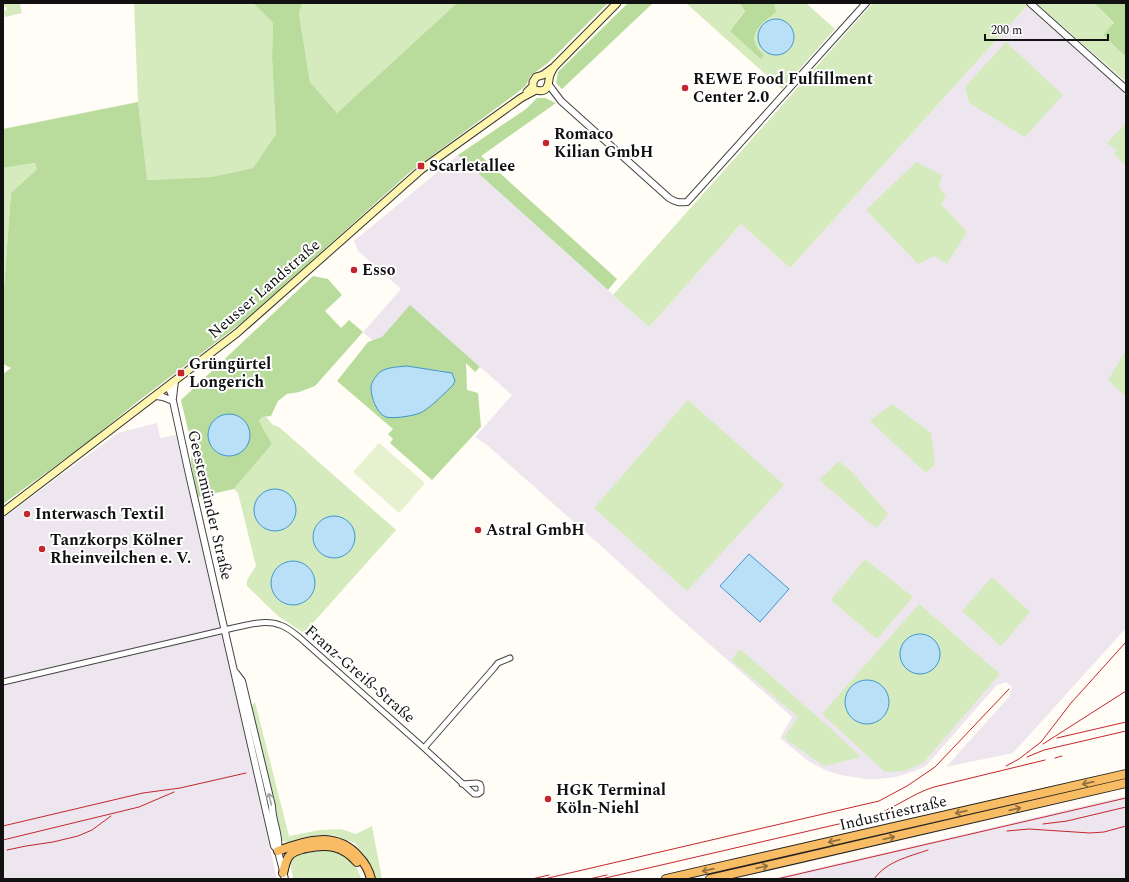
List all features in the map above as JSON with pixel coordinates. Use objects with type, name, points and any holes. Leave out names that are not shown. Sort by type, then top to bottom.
[{"type":"highway","name":"Industriestraße","points":[[666,879],[1126,774]]},
{"type":"highway","name":"Industriestraße","points":[[710,879],[1126,783]]},
{"type":"highway","points":[[278,851],[292,845],[317,840],[329,840],[341,843],[354,851],[363,862],[370,879]]},
{"type":"highway","points":[[278,851],[295,851],[316,846],[339,848],[351,855],[359,865],[365,879]]},
{"type":"highway","points":[[284,876],[288,856],[295,851]]},
{"type":"main road","name":"Neusser Landstraße","points":[[3,512],[237,333],[266,309],[422,169],[535,88],[534,79],[536,77],[546,83],[554,67],[617,3]]},
{"type":"main road","points":[[535,88],[541,91],[546,83]]},
{"type":"street","points":[[546,83],[561,100],[669,198],[675,202],[687,202],[866,3]]},
{"type":"street","points":[[1030,3],[1126,89]]},
{"type":"street","points":[[156,396],[173,401],[175,381]]},
{"type":"street","name":"Geestemünder Straße","points":[[168,387],[173,401],[189,477],[274,846],[278,851],[284,876]]},
{"type":"street","name":"Franz-Greiß-Straße","points":[[225,630],[265,623],[274,623],[288,628],[424,748],[462,784]]},
{"type":"street","points":[[3,682],[225,630]]},
{"type":"street","points":[[424,748],[498,663],[510,658]]},
{"type":"shaded area","points":[[1027,6],[1126,94],[1126,628],[1013,753],[946,767],[1009,697],[1012,687],[1006,682],[996,686],[926,766],[896,777],[865,779],[841,775],[827,771],[808,761],[780,738],[792,717],[487,445],[475,437],[512,395],[413,308],[379,346],[363,332],[401,289],[358,251],[354,241],[458,155],[649,327],[741,224],[790,268]]},
{"type":"shaded area","points":[[157,423],[160,438],[176,435],[277,879],[3,879],[3,518],[118,433]]},
{"type":"shaded area","points":[[1126,796],[1126,879],[770,879],[943,839]]},
{"type":"green space","points":[[3,3],[20,3],[22,13],[5,17],[4,12],[7,9],[3,6]]},
{"type":"green space","points":[[134,3],[253,3],[273,23],[272,58],[276,134],[253,168],[211,177],[146,180],[138,102]]},
{"type":"green space","points":[[253,3],[302,3],[299,14],[310,82],[337,113],[457,3],[608,3],[548,63],[531,75],[526,85],[522,89],[410,172],[248,318],[137,402],[88,442],[3,504],[3,374],[11,368],[3,364],[3,302],[11,193],[37,169],[35,163],[3,168],[3,129],[138,102],[147,180],[211,177],[253,168],[276,134],[272,58],[273,23]]},
{"type":"green space","points":[[302,3],[457,3],[337,113],[310,82],[299,14]]},
{"type":"green space","points":[[628,3],[653,3],[562,89],[556,83],[558,72]]},
{"type":"green space","points":[[686,3],[740,3],[745,10],[730,31],[764,55],[759,50],[754,40],[760,26],[775,12],[774,3],[806,3],[835,29],[782,89]],"holes":[[[771,19],[777,19],[787,24],[792,32],[792,43],[789,49],[758,36],[762,25]]]},
{"type":"green space","points":[[740,3],[774,3],[776,12],[760,26],[755,35],[754,40],[759,50],[764,55],[761,59],[730,31],[745,11]]},
{"type":"green space","points":[[873,3],[1024,3],[1027,6],[790,268],[741,224],[649,327],[613,295]]},
{"type":"green space","points":[[1036,3],[1094,3],[1114,24],[1103,35],[1126,57],[1126,82]]},
{"type":"green space","points":[[1094,3],[1126,3],[1126,57],[1103,35],[1114,23]]},
{"type":"green space","points":[[1006,42],[1063,95],[1025,137],[969,103],[965,87]]},
{"type":"green space","points":[[537,98],[545,98],[556,103],[481,156],[617,279],[608,290],[458,155],[526,109]]},
{"type":"green space","points":[[1126,123],[1126,166],[1114,154],[1117,150],[1107,143]]},
{"type":"green space","points":[[916,162],[942,175],[939,187],[946,197],[941,204],[967,232],[947,264],[934,256],[918,264],[866,210]]},
{"type":"green space","points":[[36,163],[37,169],[11,193],[3,302],[3,168]]},
{"type":"green space","points":[[313,276],[328,279],[342,295],[325,311],[341,328],[349,320],[363,332],[315,386],[299,392],[287,394],[278,401],[271,416],[262,417],[259,421],[272,444],[234,489],[198,497],[191,463],[192,447],[181,400]],"holes":[[[248,428],[248,438],[245,446],[239,452],[232,455],[224,455],[217,452],[211,445],[208,434]]]},
{"type":"green space","points":[[410,305],[480,367],[475,372],[466,363],[467,390],[478,393],[481,427],[432,480],[390,443],[393,439],[388,434],[393,429],[337,381],[368,342],[382,337]],"holes":[[[426,369],[442,371],[374,401],[371,388],[374,379]]]},
{"type":"green space","points":[[1126,350],[1126,397],[1108,380]]},
{"type":"green space","points":[[688,400],[784,485],[687,591],[594,508]]},
{"type":"green space","points":[[892,404],[931,433],[935,464],[926,473],[870,421]]},
{"type":"green space","points":[[262,417],[266,417],[273,425],[279,427],[396,530],[304,633],[278,616],[247,586],[247,580],[256,566],[238,493],[234,489],[272,444],[259,421]]},
{"type":"green space","points":[[379,443],[425,483],[399,513],[353,472]]},
{"type":"green space","points":[[839,461],[850,470],[888,514],[876,528],[819,480]]},
{"type":"green space","points":[[865,559],[913,597],[877,639],[831,600]]},
{"type":"green space","points":[[992,577],[1030,612],[1001,646],[962,611]]},
{"type":"green space","points":[[919,604],[1000,674],[923,763],[905,771],[885,772],[822,714]]},
{"type":"green space","points":[[740,649],[861,757],[824,766],[788,741],[785,736],[798,717],[731,660]]},
{"type":"green space","points":[[255,702],[289,836],[320,830],[341,829],[356,834],[372,826],[382,879],[373,879],[371,868],[355,843],[333,835],[311,836],[289,842],[282,841],[274,817],[250,708]]},
{"type":"green space","points":[[319,849],[334,851],[346,856],[355,865],[361,879],[293,879],[290,863],[295,855]]},
{"type":"water","points":[[779,19],[789,24],[793,30],[793,44],[789,50],[783,54],[773,55],[763,50],[759,44],[758,34],[763,24],[769,20]]},
{"type":"water","points":[[407,366],[452,373],[455,381],[442,396],[423,411],[408,416],[393,418],[386,417],[377,409],[373,400],[371,388],[374,379],[383,370]]},
{"type":"water","points":[[229,414],[244,420],[250,435],[244,450],[229,456],[214,450],[208,435],[214,420]]},
{"type":"water","points":[[275,489],[290,495],[296,510],[290,525],[275,531],[260,525],[254,510],[260,495]]},
{"type":"water","points":[[334,516],[349,522],[355,537],[349,552],[334,558],[319,552],[313,537],[319,522]]},
{"type":"water","points":[[749,554],[789,589],[760,622],[720,586]]},
{"type":"water","points":[[289,561],[297,561],[309,567],[315,579],[315,587],[309,599],[297,605],[289,605],[277,599],[271,587],[271,579],[277,567]]},
{"type":"water","points":[[924,634],[931,637],[937,643],[940,654],[939,662],[931,671],[924,674],[916,674],[909,671],[901,662],[900,650],[903,643],[912,635]]},
{"type":"water","points":[[863,680],[871,680],[876,681],[883,686],[888,693],[888,711],[883,718],[876,723],[863,724],[855,721],[848,714],[845,706],[845,698],[848,690],[855,683]]},
{"type":"railway","points":[[1006,766],[1019,759],[1041,742],[1071,703],[1126,642]]},
{"type":"railway","points":[[544,879],[879,801],[907,786],[935,767],[1009,689]]},
{"type":"railway","points":[[1043,744],[1126,691]]},
{"type":"railway","points":[[1057,738],[1126,722]]},
{"type":"railway","points":[[1027,757],[1044,750],[1126,731]]},
{"type":"railway","points":[[1055,758],[1062,756]]},
{"type":"railway","points":[[601,879],[869,817],[934,787],[1045,760]]},
{"type":"railway","points":[[3,826],[143,793],[180,788],[246,773]]},
{"type":"railway","points":[[3,840],[139,807],[174,792]]},
{"type":"railway","points":[[777,879],[1126,798]]},
{"type":"railway","points":[[1043,824],[1067,821],[1126,807]]},
{"type":"railway","points":[[7,850],[78,836],[92,830],[111,816]]},
{"type":"railway","points":[[1007,831],[1029,829],[1090,833],[1104,832],[1126,826]]},
{"type":"railway","points":[[874,879],[885,868],[898,860],[928,850]]},
{"type":"railway","points":[[532,879],[549,875]]},
{"type":"railway","points":[[589,879],[607,875]]},
{"type":"place","name":"REWE Food Fulfillment Center 2.0","points":[[685,88]]},
{"type":"place","name":"Romaco Kilian GmbH","points":[[546,143]]},
{"type":"place","name":"Scarletallee","points":[[421,166]]},
{"type":"place","name":"Esso","points":[[354,270]]},
{"type":"place","name":"Grüngürtel Longerich","points":[[181,373]]},
{"type":"place","name":"Interwasch Textil","points":[[27,514]]},
{"type":"place","name":"Astral GmbH","points":[[478,530]]},
{"type":"place","name":"Tanzkorps Kölner Rheinveilchen e. V.","points":[[42,549]]},
{"type":"place","name":"HGK Terminal Köln-Niehl","points":[[548,799]]}]
